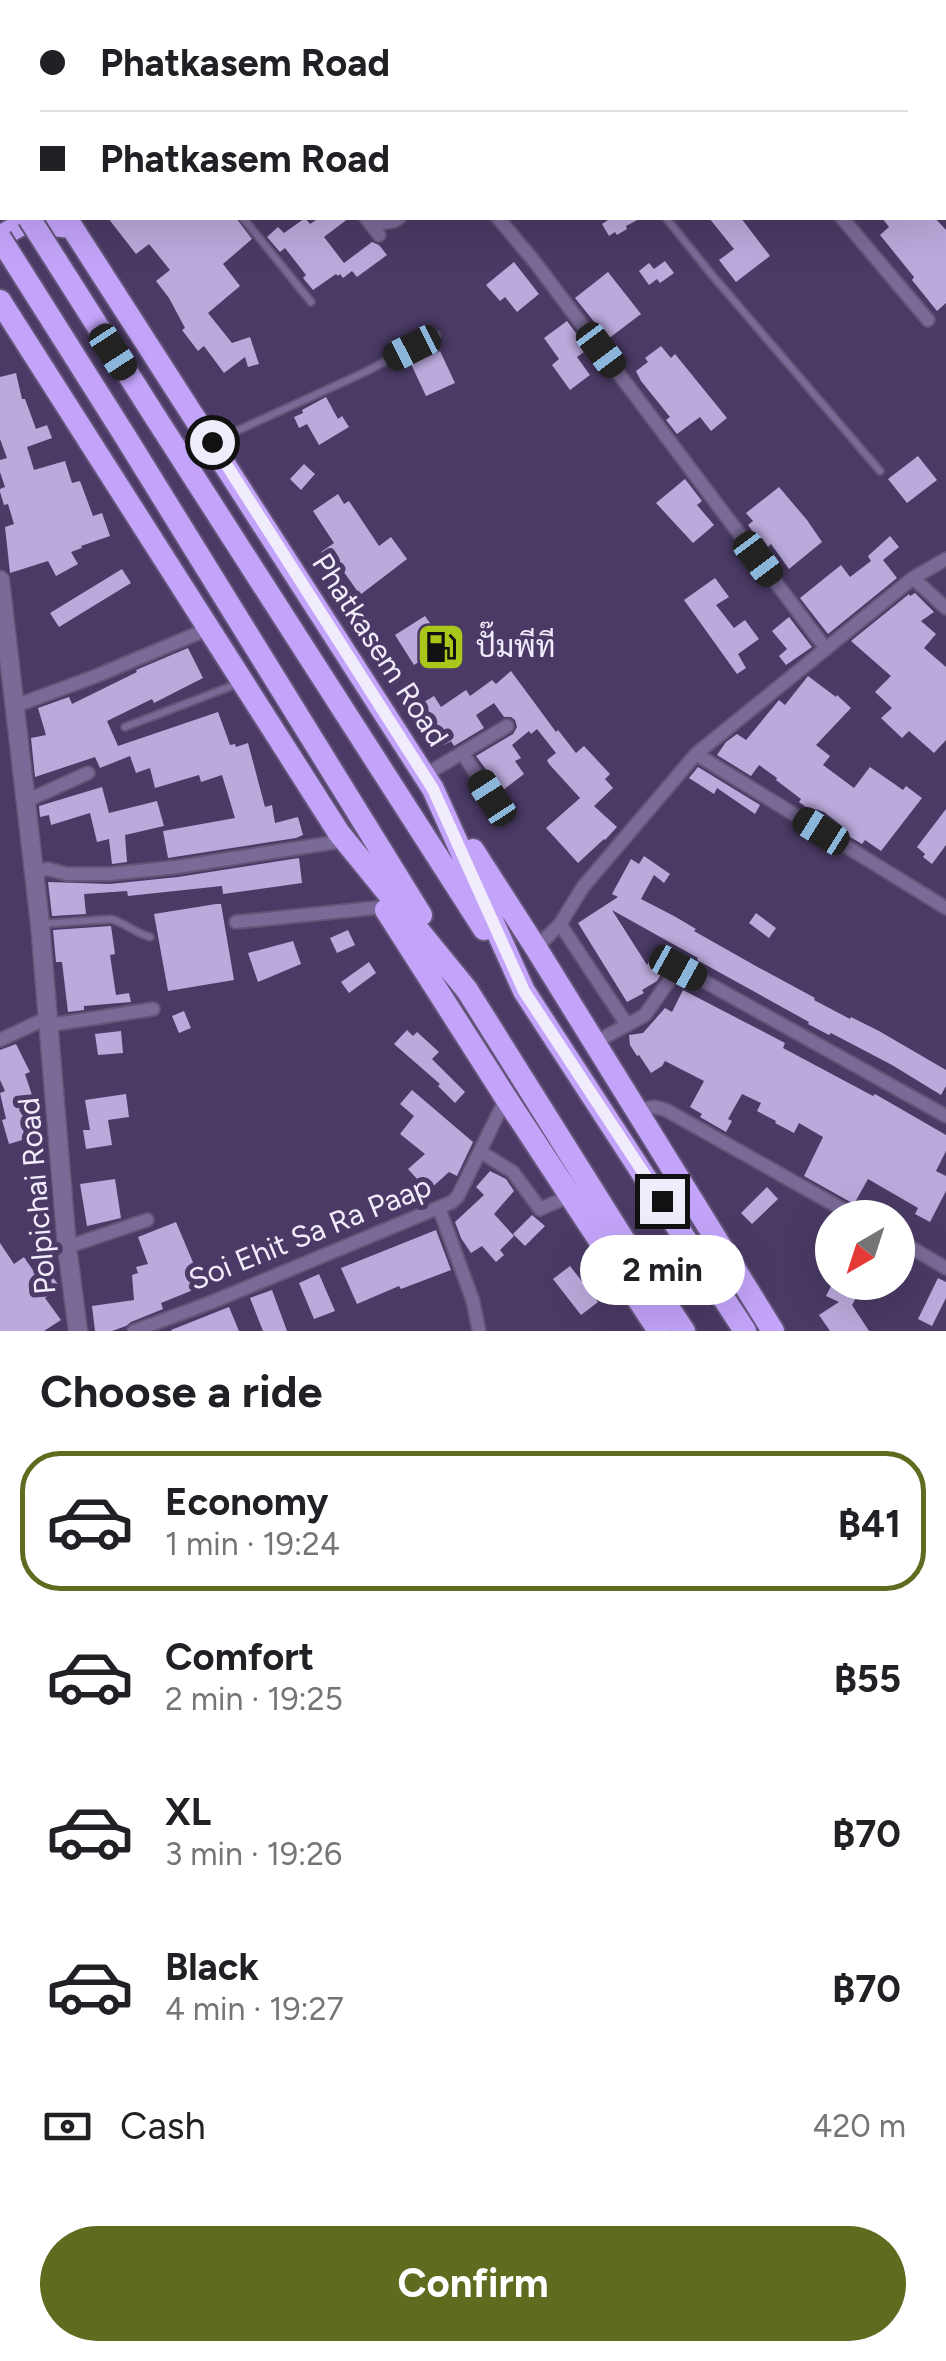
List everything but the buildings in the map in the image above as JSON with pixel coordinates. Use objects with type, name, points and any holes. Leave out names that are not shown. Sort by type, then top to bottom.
[{"type":"highway","points":[[30,220],[524,991]]},
{"type":"highway","points":[[73,221],[26,222],[0,239],[684,1331]]},
{"type":"highway","name":"Phatkasem Road","points":[[73,221],[93,260],[429,782],[524,991],[746,1331]]},
{"type":"highway","points":[[2,309],[659,1331]]},
{"type":"highway","points":[[429,782],[637,1110],[771,1331]]},
{"type":"highway","points":[[341,837],[468,990]]},
{"type":"highway","points":[[662,1201],[771,1331]]},
{"type":"highway","points":[[632,1253],[670,1331]]},
{"type":"street","points":[[500,220],[826,648]]},
{"type":"street","points":[[844,220],[928,320]]},
{"type":"street","points":[[536,948],[560,924],[583,887],[696,754],[914,578],[946,559]]},
{"type":"street","points":[[914,578],[946,608]]},
{"type":"street","name":"Polpichai Road","points":[[0,580],[50,1021],[74,1329]]},
{"type":"street","points":[[15,706],[208,629]]},
{"type":"street","points":[[429,782],[507,726]]},
{"type":"street","points":[[463,754],[492,798]]},
{"type":"street","points":[[696,754],[946,908]]},
{"type":"street","points":[[26,801],[88,772]]},
{"type":"street","points":[[34,871],[109,874],[177,867],[341,837]]},
{"type":"street","points":[[236,922],[384,907]]},
{"type":"street","points":[[560,924],[627,1025]]},
{"type":"street","points":[[658,956],[946,1116]]},
{"type":"street","points":[[594,1043],[645,1016],[678,968]]},
{"type":"street","points":[[0,1040],[50,1021],[153,1009]]},
{"type":"street","name":"Soi Ehit Sa Ra Paap","points":[[134,1331],[439,1208],[458,1196],[506,1098]]},
{"type":"street","points":[[637,1110],[666,1110],[826,1200]]},
{"type":"street","points":[[481,1152],[514,1172],[540,1209],[570,1196]]},
{"type":"street","points":[[439,1208],[473,1301],[479,1331]]},
{"type":"street","points":[[68,1247],[147,1220]]},
{"type":"street","points":[[915,1250],[946,1268]]},
{"type":"lane","points":[[245,220],[311,302]]},
{"type":"lane","points":[[668,220],[880,471]]},
{"type":"lane","points":[[212,442],[437,335]]},
{"type":"lane","points":[[124,728],[242,682]]},
{"type":"lane","points":[[40,924],[111,919],[150,937]]},
{"type":"place","name":"ปั๊มพีที","points":[[441,647]]},
{"type":"route","points":[[212,442],[433,789],[524,991],[662,1201]]}]
